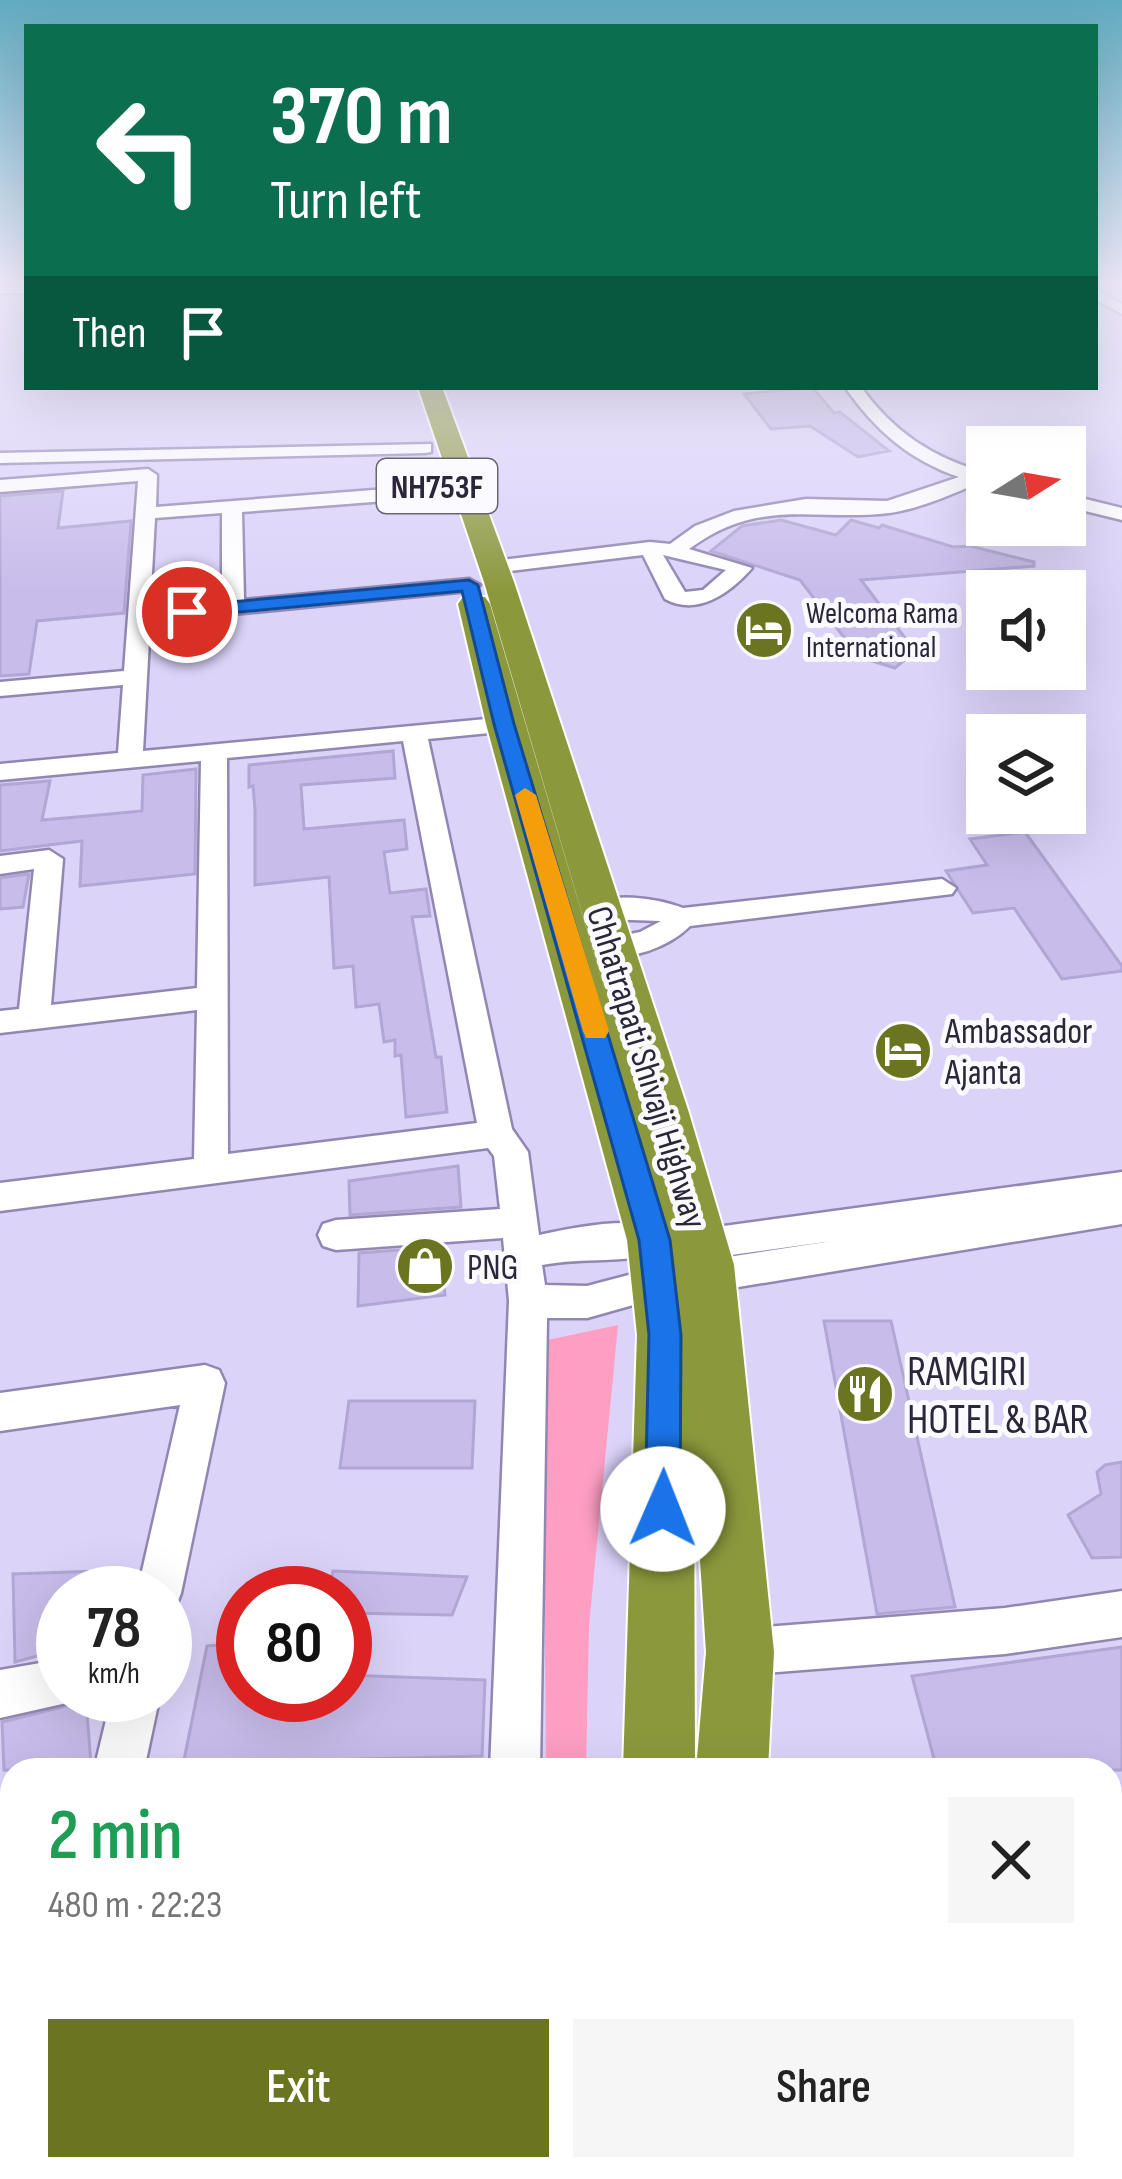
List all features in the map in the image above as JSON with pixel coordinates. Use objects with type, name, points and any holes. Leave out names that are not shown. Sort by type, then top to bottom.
[{"type":"highway","name":"Chhatrapati Shivaji Highway","points":[[408,390],[438,490],[481,576]]},
{"type":"highway","name":"Chhatrapati Shivaji Highway","points":[[431,390],[681,1261],[665,1335],[659,1758]]},
{"type":"highway","name":"Chhatrapati Shivaji Highway","points":[[523,722],[606,928],[681,1261],[740,1652],[733,1758]]},
{"type":"street","points":[[856,390],[923,458],[966,471]]},
{"type":"street","points":[[873,390],[886,422]]},
{"type":"street","points":[[0,458],[425,448]]},
{"type":"street","points":[[0,486],[148,475],[130,761]]},
{"type":"street","points":[[675,550],[702,530],[734,517],[806,505],[889,507],[966,482]]},
{"type":"street","points":[[147,513],[438,490]]},
{"type":"street","points":[[1086,502],[1122,511]]},
{"type":"street","points":[[232,507],[233,608]]},
{"type":"street","points":[[140,616],[481,576],[650,548],[742,568],[709,595],[682,599],[673,593],[650,548]]},
{"type":"street","points":[[0,689],[136,677]]},
{"type":"street","points":[[0,772],[523,722]]},
{"type":"street","points":[[414,733],[496,1134],[511,1152],[528,1301],[515,1758]]},
{"type":"street","points":[[211,1170],[214,753]]},
{"type":"street","points":[[0,865],[49,860],[34,1018]]},
{"type":"street","points":[[606,928],[655,908],[681,918],[942,888]]},
{"type":"street","points":[[0,1022],[214,997]]},
{"type":"street","points":[[0,1197],[496,1134]]},
{"type":"street","points":[[528,1301],[587,1302],[681,1261],[1122,1186]]},
{"type":"street","points":[[335,1235],[580,1242],[681,1261],[1122,1210]]},
{"type":"street","points":[[0,1412],[205,1383],[165,1566]]},
{"type":"street","points":[[740,1652],[1005,1631],[1122,1613]]},
{"type":"street","points":[[0,1694],[36,1687]]},
{"type":"street","points":[[122,1758],[130,1722]]},
{"type":"shaded area","points":[[618,1325],[589,1626],[586,1758],[546,1758],[543,1341]]},
{"type":"building","points":[[815,390],[834,413],[840,412],[889,451],[858,457],[810,426],[771,429],[744,394]]},
{"type":"building","points":[[63,491],[58,528],[131,521],[124,613],[37,621],[29,674],[0,676],[0,496]]},
{"type":"building","points":[[781,520],[836,535],[851,520],[1034,562],[1034,566],[861,580],[915,651],[895,668],[859,657],[800,580],[711,551],[742,526]]},
{"type":"building","points":[[393,751],[395,778],[301,785],[304,829],[404,820],[407,849],[384,852],[390,893],[426,889],[430,916],[412,917],[436,1057],[441,1057],[447,1112],[406,1117],[401,1055],[395,1056],[395,1040],[384,1042],[379,1004],[356,1007],[353,966],[334,968],[329,877],[255,885],[255,809],[253,786],[249,787],[249,765]]},
{"type":"building","points":[[196,769],[195,874],[80,886],[82,841],[0,851],[0,785],[50,781],[42,820],[142,811],[143,775]]},
{"type":"building","points":[[1026,834],[1122,971],[1062,979],[1014,908],[973,913],[946,871],[987,865],[970,839]]},
{"type":"building","points":[[29,874],[23,907],[0,909],[0,878]]},
{"type":"building","points":[[458,1166],[461,1207],[350,1215],[349,1181]]},
{"type":"building","points":[[440,1247],[445,1295],[358,1306],[359,1253]]},
{"type":"building","points":[[824,1321],[891,1321],[955,1607],[877,1614]]},
{"type":"building","points":[[349,1401],[475,1401],[472,1468],[340,1468]]},
{"type":"building","points":[[1122,1462],[1122,1557],[1092,1558],[1068,1515],[1101,1494],[1097,1472]]},
{"type":"building","points":[[36,1573],[36,1656],[15,1662],[13,1574]]},
{"type":"building","points":[[372,1573],[467,1577],[452,1615],[372,1614]]},
{"type":"building","points":[[216,1645],[216,1722],[372,1722],[372,1676],[485,1680],[482,1756],[184,1758],[207,1646]]},
{"type":"building","points":[[1122,1647],[1122,1758],[934,1758],[912,1676]]},
{"type":"building","points":[[36,1714],[36,1722],[88,1722],[91,1758],[4,1758],[2,1722]]},
{"type":"slow traffic","points":[[525,795],[596,1031]]},
{"type":"place","name":"Welcoma Rama International","points":[[764,630]]},
{"type":"place","name":"Ambassador Ajanta","points":[[903,1051]]},
{"type":"place","name":"PNG","points":[[425,1266]]},
{"type":"place","name":"RAMGIRI HOTEL & BAR","points":[[865,1394]]},
{"type":"route","points":[[187,612],[469,585],[504,724],[655,1240],[665,1335],[663,1509]]}]
